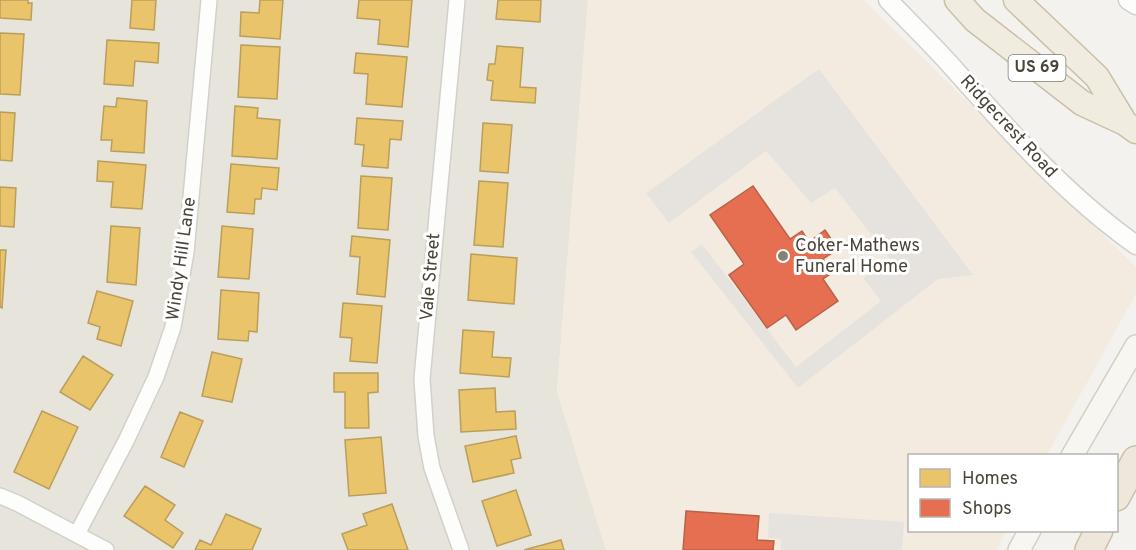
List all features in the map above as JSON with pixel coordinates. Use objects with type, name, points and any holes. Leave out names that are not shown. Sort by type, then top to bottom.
[{"type":"highway","name":"US 69","points":[[957,0],[975,20],[1082,103],[1131,127]]},
{"type":"highway","name":"US 69","points":[[1016,0],[1097,77],[1131,127]]},
{"type":"highway","points":[[1118,493],[1136,460]]},
{"type":"highway","points":[[1089,550],[1098,532]]},
{"type":"main road","points":[[1073,454],[1136,346]]},
{"type":"main road","points":[[1019,550],[1029,532]]},
{"type":"street","name":"Windy Hill Lane","points":[[77,534],[126,441],[156,377],[173,327],[186,252],[209,0]]},
{"type":"street","name":"Vale Street","points":[[457,0],[422,379],[426,436],[432,468],[461,550]]},
{"type":"street","name":"Ridgecrest Road","points":[[888,0],[953,68],[1001,123],[1058,181],[1136,245]]},
{"type":"street","points":[[1128,0],[1136,5]]},
{"type":"street","points":[[0,496],[106,550]]},
{"type":"shaded area","points":[[0,0],[588,0],[557,391],[606,550],[0,550]]},
{"type":"shaded area","points":[[588,0],[864,0],[1136,267],[1136,294],[1048,454],[908,454],[908,532],[1006,532],[997,550],[606,550],[557,391]]},
{"type":"shaded area","points":[[819,69],[973,275],[938,279],[798,388],[691,252],[702,244],[796,367],[881,301],[863,278],[890,259],[835,188],[811,203],[766,151],[669,223],[646,193]]},
{"type":"shaded area","points":[[769,513],[904,522],[902,550],[781,550],[781,539],[768,538]]},
{"type":"building: Homes","points":[[0,0],[28,0],[28,3],[32,3],[31,20],[0,18]]},
{"type":"building: Homes","points":[[132,0],[156,0],[154,30],[130,28]]},
{"type":"building: Homes","points":[[260,0],[283,0],[280,39],[240,36],[241,12],[259,13]]},
{"type":"building: Homes","points":[[359,0],[412,0],[408,47],[378,44],[380,20],[357,18]]},
{"type":"building: Homes","points":[[498,0],[541,0],[540,22],[496,19]]},
{"type":"building: Homes","points":[[0,33],[24,34],[20,95],[0,94]]},
{"type":"building: Homes","points":[[107,40],[159,43],[158,63],[135,61],[133,86],[104,84]]},
{"type":"building: Homes","points":[[241,45],[280,47],[277,99],[238,97]]},
{"type":"building: Homes","points":[[497,46],[523,48],[520,87],[536,88],[535,103],[491,100],[493,81],[487,80],[489,64],[495,64]]},
{"type":"building: Homes","points":[[356,53],[407,57],[402,107],[366,104],[368,74],[354,73]]},
{"type":"building: Homes","points":[[117,98],[147,101],[144,153],[111,151],[112,140],[101,140],[104,106],[116,107]]},
{"type":"building: Homes","points":[[235,106],[258,108],[257,118],[280,120],[277,159],[232,156]]},
{"type":"building: Homes","points":[[0,112],[15,113],[12,161],[0,160]]},
{"type":"building: Homes","points":[[357,118],[403,121],[401,140],[390,139],[388,168],[362,166],[364,145],[355,144]]},
{"type":"building: Homes","points":[[483,123],[512,125],[508,173],[480,171]]},
{"type":"building: Homes","points":[[98,161],[146,165],[142,209],[111,207],[113,182],[97,181]]},
{"type":"building: Homes","points":[[231,164],[279,168],[277,190],[262,188],[261,199],[255,199],[254,214],[227,212]]},
{"type":"building: Homes","points":[[361,176],[392,178],[388,230],[358,228]]},
{"type":"building: Homes","points":[[479,181],[508,183],[503,247],[474,245]]},
{"type":"building: Homes","points":[[0,187],[16,188],[14,227],[0,226]]},
{"type":"building: Homes","points":[[111,226],[140,228],[136,285],[107,282]]},
{"type":"building: Homes","points":[[222,226],[253,229],[249,279],[218,277]]},
{"type":"building: Homes","points":[[352,236],[390,240],[385,297],[357,294],[360,257],[350,256]]},
{"type":"building: Homes","points":[[0,250],[6,250],[2,308],[0,307]]},
{"type":"building: Homes","points":[[471,254],[517,258],[514,304],[468,300]]},
{"type":"building: Homes","points":[[221,290],[259,293],[257,332],[249,331],[248,341],[218,339]]},
{"type":"building: Homes","points":[[97,291],[133,301],[121,346],[97,339],[100,327],[88,323]]},
{"type":"building: Homes","points":[[343,303],[382,306],[377,363],[350,361],[352,338],[340,337]]},
{"type":"building: Homes","points":[[463,330],[494,332],[492,357],[511,358],[509,377],[460,373]]},
{"type":"building: Homes","points":[[212,352],[242,359],[232,402],[202,396]]},
{"type":"building: Homes","points":[[83,356],[113,375],[90,410],[60,392]]},
{"type":"building: Homes","points":[[334,373],[378,373],[378,392],[368,393],[369,428],[345,428],[345,392],[334,392]]},
{"type":"building: Homes","points":[[495,388],[496,412],[515,411],[516,429],[461,432],[459,390]]},
{"type":"building: Homes","points":[[42,411],[78,427],[49,489],[14,472]]},
{"type":"building: Homes","points":[[180,412],[203,421],[184,467],[161,457]]},
{"type":"building: Homes","points":[[516,436],[521,458],[511,460],[514,473],[473,482],[465,446]]},
{"type":"building: Homes","points":[[381,437],[386,493],[349,496],[345,440]]},
{"type":"building: Homes","points":[[145,486],[175,505],[165,520],[183,533],[173,548],[124,516]]},
{"type":"building: Homes","points":[[516,490],[531,535],[497,546],[482,501]]},
{"type":"building: Homes","points":[[392,504],[408,550],[348,550],[342,534],[367,525],[363,514]]},
{"type":"building: Homes","points":[[226,514],[261,529],[252,550],[195,550],[200,540],[211,545]]},
{"type":"building: Homes","points":[[561,540],[564,550],[524,550]]},
{"type":"building: Shops","name":"Coker-Mathews Funeral Home","points":[[753,186],[790,239],[802,231],[809,242],[825,230],[838,249],[823,259],[832,273],[823,279],[838,301],[796,330],[786,315],[767,328],[729,275],[744,264],[710,215]]},
{"type":"building: Shops","points":[[686,511],[759,516],[757,540],[774,541],[773,550],[683,550]]},
{"type":"place","name":"Coker-Mathews Funeral Home","points":[[783,256]]}]
